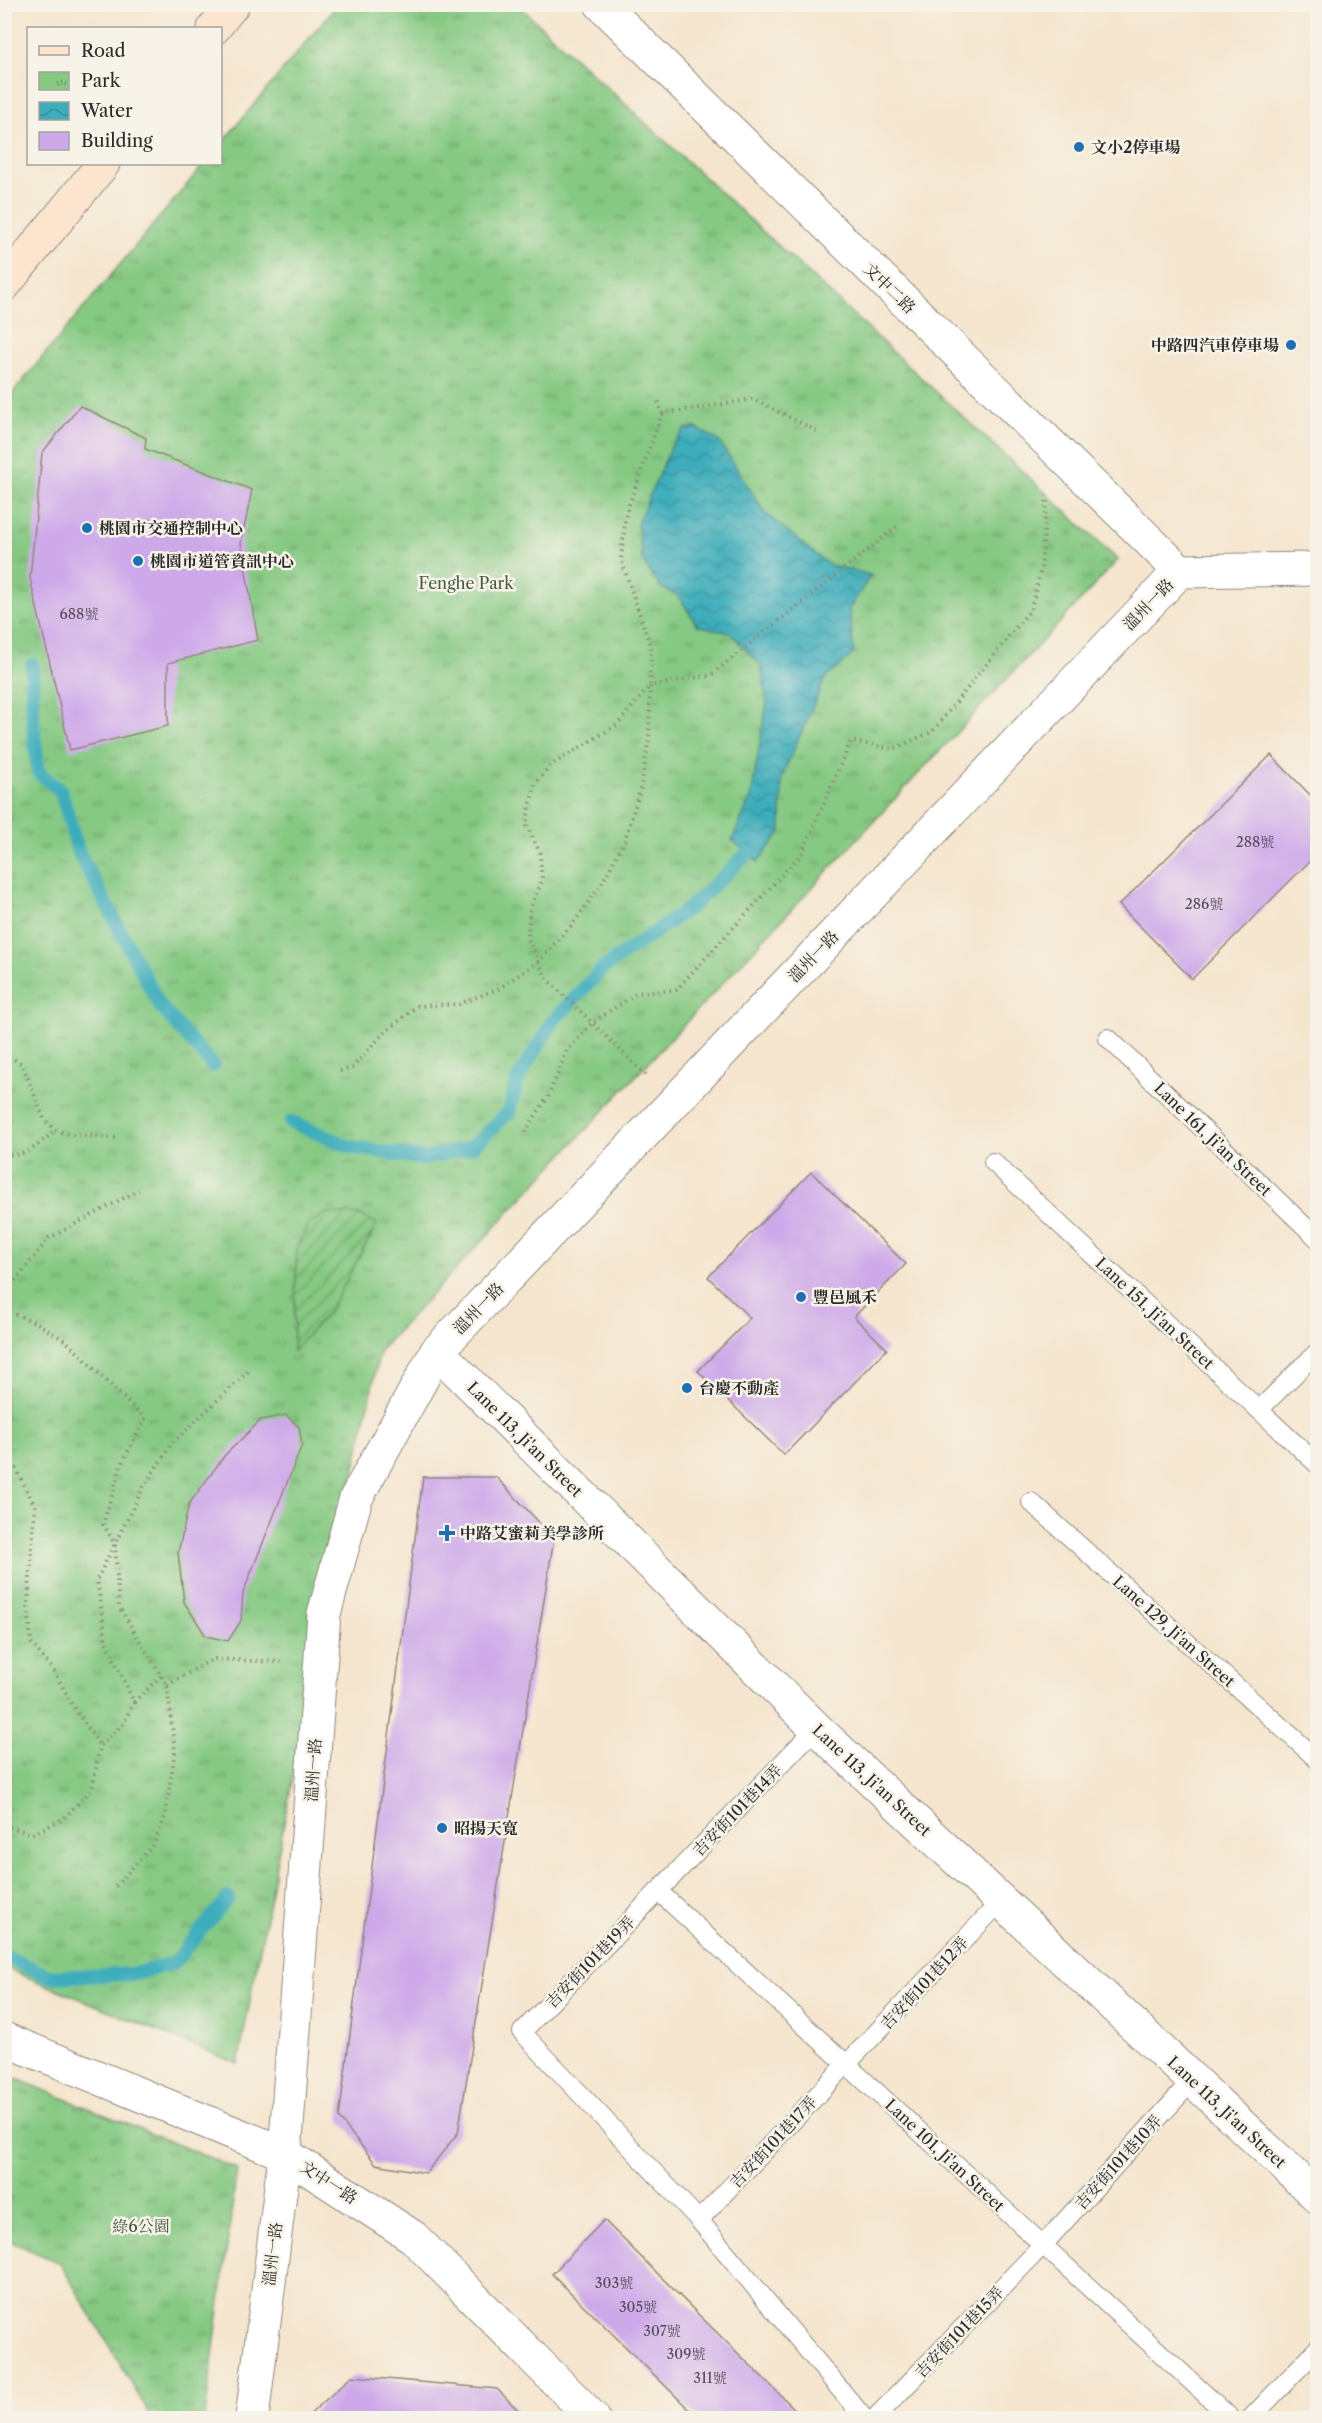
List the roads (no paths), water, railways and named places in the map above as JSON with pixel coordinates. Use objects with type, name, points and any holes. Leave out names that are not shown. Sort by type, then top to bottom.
[{"type":"street","points":[[214,27],[233,4]]},
{"type":"street","name":"文中二路","points":[[601,4],[1180,571]]},
{"type":"street","points":[[4,285],[103,165]]},
{"type":"street","name":"溫州一路","points":[[252,2418],[285,2154],[324,1614],[356,1498],[437,1351],[1180,571],[1317,568]]},
{"type":"street","name":"Lane 113, Ji'an Street","points":[[437,1351],[816,1728],[1317,2197]]},
{"type":"street","name":"文中一路","points":[[4,2039],[285,2154],[414,2237],[593,2418]]},
{"type":"lane","name":"Lane 161, Ji'an Street","points":[[1108,1038],[1317,1239]]},
{"type":"lane","name":"Lane 151, Ji'an Street","points":[[993,1161],[1317,1465]]},
{"type":"lane","points":[[1259,1410],[1317,1351]]},
{"type":"lane","name":"Lane 129, Ji'an Street","points":[[1031,1502],[1317,1760]]},
{"type":"lane","name":"吉安街101巷14弄","points":[[658,1891],[816,1728]]},
{"type":"lane","name":"吉安街101巷19弄","points":[[658,1891],[522,2032],[699,2220]]},
{"type":"lane","name":"Lane 101, Ji'an Street","points":[[658,1891],[1231,2418]]},
{"type":"lane","name":"吉安街101巷12弄","points":[[846,2064],[1001,1901]]},
{"type":"lane","name":"吉安街101巷17弄","points":[[699,2220],[846,2064]]},
{"type":"lane","name":"吉安街101巷10弄","points":[[1042,2245],[1193,2080]]},
{"type":"lane","points":[[699,2220],[864,2418]]},
{"type":"lane","name":"吉安街101巷15弄","points":[[875,2418],[1042,2245]]},
{"type":"lane","points":[[1251,2418],[1317,2348]]},
{"type":"water","points":[[696,428],[718,440],[766,514],[829,565],[871,575],[849,609],[854,653],[825,679],[782,776],[781,832],[758,862],[732,840],[751,797],[767,701],[761,665],[730,633],[697,625],[678,595],[661,588],[643,562],[637,524],[671,447],[685,429]]},
{"type":"waterway","points":[[32,665],[33,722],[38,772],[61,791],[78,851],[160,1006],[213,1066]]},
{"type":"waterway","points":[[291,1122],[351,1147],[424,1159],[472,1147],[509,1112],[518,1079],[553,1021],[603,968],[691,907],[748,853]]},
{"type":"waterway","points":[[4,1956],[52,1977],[134,1974],[174,1963],[228,1898]]},
{"type":"place","name":"文小2停車場","points":[[1079,147]]},
{"type":"place","name":"中路四汽車停車場","points":[[1291,345]]},
{"type":"place","name":"桃園市交通控制中心","points":[[87,528]]},
{"type":"place","name":"桃園市道管資訊中心","points":[[138,561]]},
{"type":"place","name":"豐邑風禾","points":[[801,1297]]},
{"type":"place","name":"台慶不動產","points":[[687,1388]]},
{"type":"place","name":"中路艾蜜莉美學診所","points":[[447,1533]]},
{"type":"place","name":"昭揚天寬","points":[[442,1828]]},
{"type":"park label","name":"Fenghe Park","points":[[466,583]]},
{"type":"park label","name":"綠6公園","points":[[141,2226]]}]
